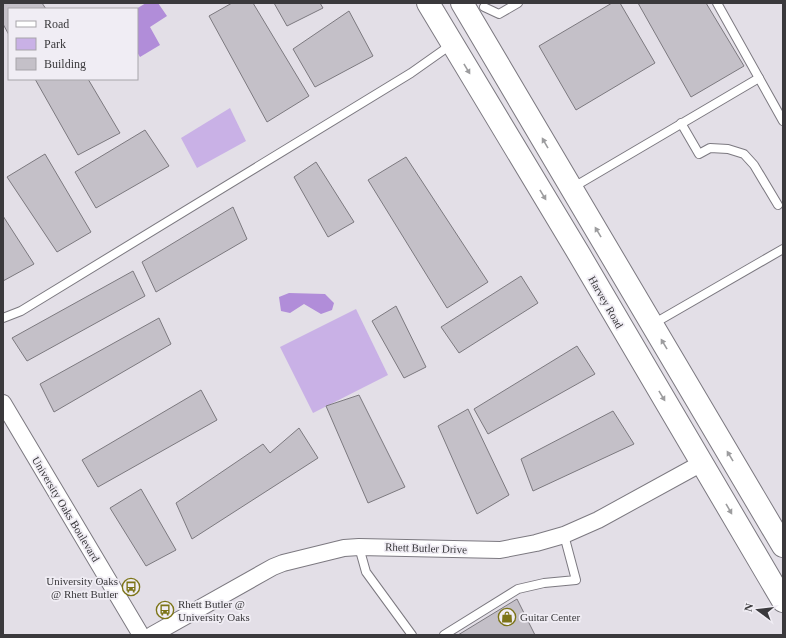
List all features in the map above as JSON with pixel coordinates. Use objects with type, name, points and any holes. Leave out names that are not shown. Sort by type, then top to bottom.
[{"type":"main road","name":"Harvey Road","points":[[428,3],[579,254],[783,601]]},
{"type":"main road","points":[[447,35],[475,7],[572,188],[783,546]]},
{"type":"main road","points":[[579,254],[600,264],[635,322],[641,327],[648,327],[652,324]]},
{"type":"main road","points":[[702,463],[710,460],[715,461],[751,517],[771,526]]},
{"type":"street","name":"University Oaks Boulevard","points":[[3,403],[140,635]]},
{"type":"street","name":"Rhett Butler Drive","points":[[152,635],[273,567],[284,563],[344,548],[500,550],[536,543],[564,535],[598,520],[702,463]]},
{"type":"lane","points":[[475,7],[499,14],[518,3]]},
{"type":"lane","points":[[716,3],[783,121]]},
{"type":"lane","points":[[3,318],[21,311],[411,73],[445,49],[447,35]]},
{"type":"lane","points":[[572,188],[759,78]]},
{"type":"lane","points":[[681,123],[699,154],[710,148],[728,148],[744,154],[754,165],[778,205]]},
{"type":"lane","points":[[652,324],[783,249]]},
{"type":"lane","points":[[444,635],[518,590],[544,583],[576,580],[564,535]]},
{"type":"lane","points":[[358,547],[366,572],[412,635]]},
{"type":"green space","points":[[230,108],[246,141],[197,168],[181,138]]},
{"type":"green space","points":[[356,309],[388,375],[313,413],[280,347]]},
{"type":"shaded area","points":[[146,3],[158,3],[167,16],[150,27],[160,45],[140,57],[138,54],[138,8]]},
{"type":"shaded area","points":[[289,293],[325,294],[334,303],[332,310],[321,314],[304,304],[290,313],[281,311],[279,297]]},
{"type":"building","points":[[3,3],[42,3],[45,8],[8,8],[8,33],[3,24]]},
{"type":"building","points":[[232,3],[253,3],[309,96],[267,122],[209,16]]},
{"type":"building","points":[[274,3],[320,3],[323,8],[287,26]]},
{"type":"building","points":[[612,3],[620,3],[655,63],[576,110],[539,46]]},
{"type":"building","points":[[638,3],[706,3],[744,66],[691,97]]},
{"type":"building","points":[[349,11],[373,56],[315,87],[293,49]]},
{"type":"building","points":[[36,80],[89,80],[120,133],[78,155]]},
{"type":"building","points":[[145,130],[169,166],[96,208],[75,172]]},
{"type":"building","points":[[45,154],[91,232],[57,252],[7,177]]},
{"type":"building","points":[[406,157],[488,282],[447,308],[368,180]]},
{"type":"building","points":[[316,162],[354,222],[328,237],[294,177]]},
{"type":"building","points":[[233,207],[247,239],[156,292],[142,262]]},
{"type":"building","points":[[3,216],[34,264],[3,281]]},
{"type":"building","points":[[133,271],[145,296],[27,361],[12,338]]},
{"type":"building","points":[[521,276],[538,303],[459,353],[441,327]]},
{"type":"building","points":[[396,306],[426,367],[404,378],[372,321]]},
{"type":"building","points":[[159,318],[171,344],[54,412],[40,384]]},
{"type":"building","points":[[577,346],[595,374],[488,434],[474,409]]},
{"type":"building","points":[[201,390],[217,420],[98,487],[82,460]]},
{"type":"building","points":[[359,395],[405,487],[368,503],[326,406]]},
{"type":"building","points":[[468,409],[509,495],[477,514],[438,426]]},
{"type":"building","points":[[613,411],[634,444],[533,491],[521,459]]},
{"type":"building","points":[[299,428],[318,458],[192,539],[176,503],[263,444],[270,453]]},
{"type":"building","points":[[141,489],[176,550],[146,566],[110,508]]},
{"type":"building","name":"Guitar Center","points":[[517,599],[535,635],[458,635]]},
{"type":"place","name":"University Oaks @ Rhett Butler","points":[[131,587]]},
{"type":"place","name":"Rhett Butler @ University Oaks","points":[[165,610]]},
{"type":"place","name":"Guitar Center","points":[[507,617]]}]
